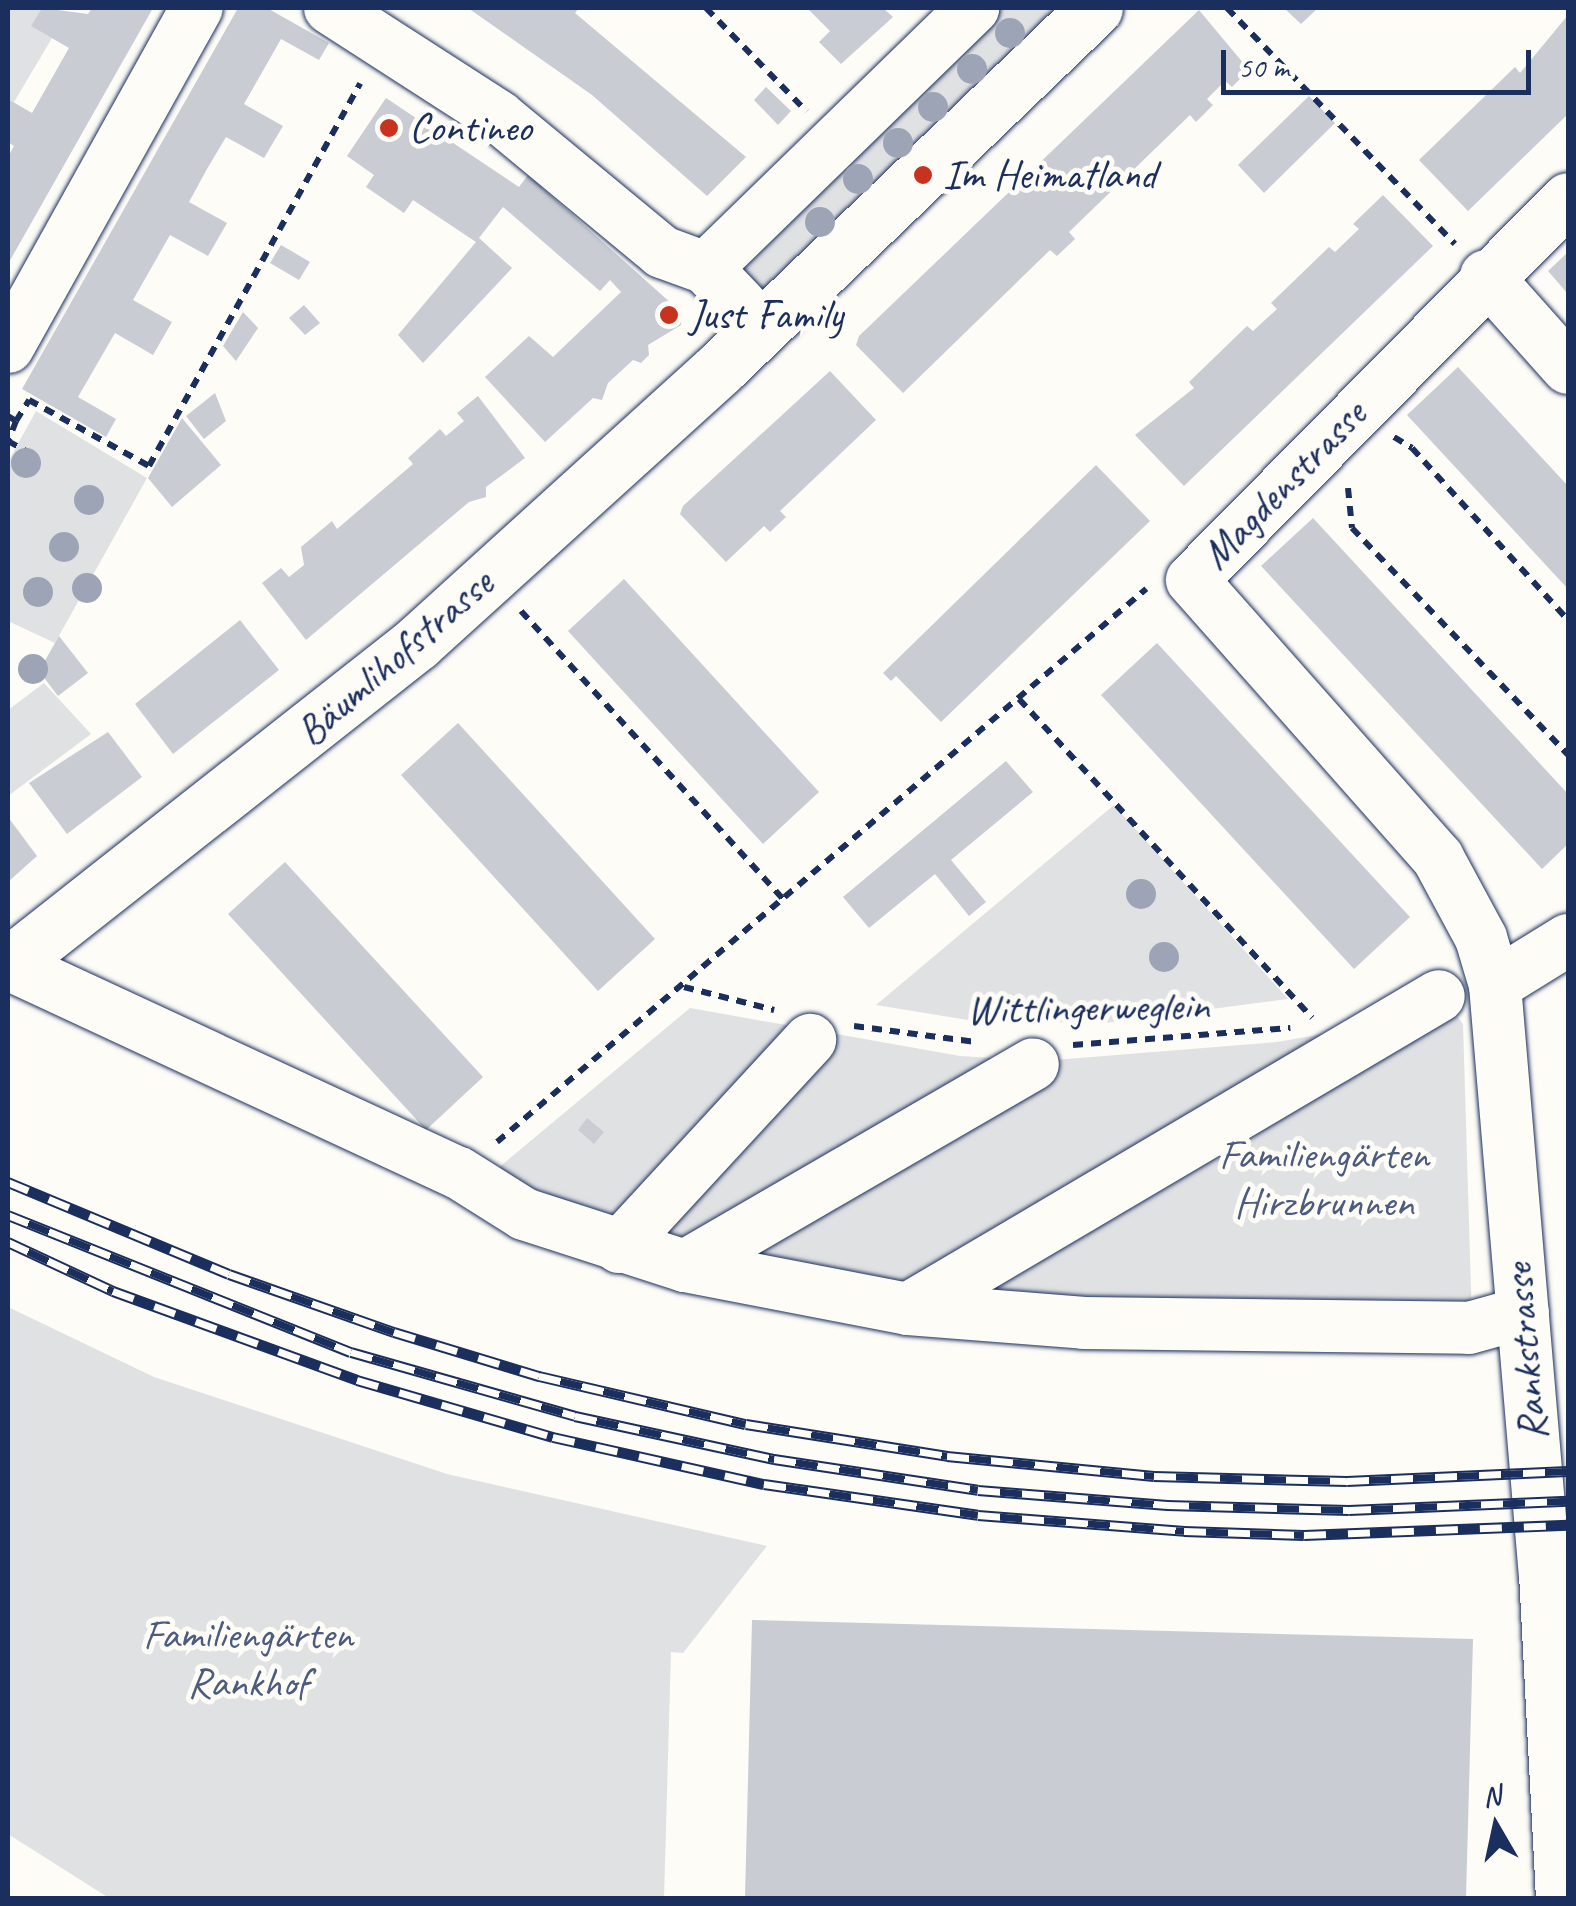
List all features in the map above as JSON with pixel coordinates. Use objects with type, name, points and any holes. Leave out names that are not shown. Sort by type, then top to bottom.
[{"type":"main road","name":"Bäumlihofstrasse","points":[[8,965],[418,643],[762,327],[1094,8]]},
{"type":"street","points":[[8,347],[197,8]]},
{"type":"street","points":[[330,8],[389,37],[562,164],[662,252],[706,268],[762,327]]},
{"type":"street","points":[[706,268],[836,142],[953,14]]},
{"type":"street","name":"Magdenstrasse","points":[[1496,985],[1481,938],[1438,858],[1192,580],[1486,276],[1568,198]]},
{"type":"street","points":[[1486,276],[1568,368]]},
{"type":"street","points":[[1496,985],[1568,940]]},
{"type":"street","points":[[8,965],[459,1173],[524,1214],[685,1266],[908,1309],[1084,1323],[1469,1328],[1523,1313]]},
{"type":"street","name":"Rankstrasse","points":[[1496,985],[1523,1313],[1562,1898]]},
{"type":"street","points":[[908,1309],[1440,996]]},
{"type":"street","points":[[619,1247],[813,1026]]},
{"type":"street","points":[[685,1266],[1032,1050]]},
{"type":"path","points":[[706,8],[836,142]]},
{"type":"path","points":[[1226,8],[1486,276]]},
{"type":"path","points":[[33,455],[8,441],[29,400],[149,466],[389,37]]},
{"type":"path","points":[[1354,412],[1412,448],[1568,620]]},
{"type":"path","points":[[1354,412],[1358,454],[1346,494],[1352,528],[1568,755]]},
{"type":"path","points":[[8,416],[16,421]]},
{"type":"path","points":[[459,1173],[683,987],[1162,575],[1192,580]]},
{"type":"path","points":[[520,610],[784,900]]},
{"type":"path","points":[[1019,699],[1317,1023]]},
{"type":"path","name":"Wittlingerweglein","points":[[683,987],[813,1026],[1032,1050],[1163,1042],[1329,1020]]},
{"type":"green space","points":[[8,8],[42,8],[32,26],[52,38],[14,102],[8,99]]},
{"type":"green space","points":[[973,8],[1095,8],[762,327],[706,268]]},
{"type":"green space","points":[[36,411],[147,478],[55,643],[8,621],[8,462]]},
{"type":"green space","points":[[44,683],[91,734],[8,796],[8,710]]},
{"type":"green space","points":[[1114,805],[1288,999],[1106,1023],[974,1021],[876,1005]]},
{"type":"green space","name":"Familiengärten Hirzbrunnen","points":[[690,1008],[960,1056],[1042,1061],[1277,1042],[1453,1011],[1463,1024],[1472,1322],[1087,1318],[614,1239],[485,1179]]},
{"type":"green space","name":"Familiengärten Rankhof","points":[[8,1307],[154,1377],[447,1474],[767,1546],[683,1653],[671,1652],[664,1898],[109,1898],[8,1834]]},
{"type":"building","points":[[42,8],[88,14],[92,8],[153,8],[8,264],[8,157],[14,146],[8,142],[8,99],[32,113],[69,48],[31,26]]},
{"type":"building","points":[[238,8],[267,8],[329,43],[319,60],[281,39],[244,104],[283,126],[264,158],[226,137],[207,169],[189,202],[227,223],[208,256],[170,235],[133,300],[172,322],[153,355],[115,333],[78,397],[116,419],[106,437],[22,389]]},
{"type":"building","points":[[468,8],[579,8],[575,13],[746,157],[707,196],[592,95]]},
{"type":"building","points":[[807,8],[883,8],[893,17],[841,64],[819,42],[830,31]]},
{"type":"building","points":[[1284,8],[1318,8],[1301,24]]},
{"type":"building","points":[[1199,10],[1249,70],[1232,87],[1225,81],[1207,99],[1213,105],[1196,122],[1190,115],[1069,232],[1075,239],[1057,256],[1050,250],[903,393],[856,345],[859,336]]},
{"type":"building","points":[[1568,15],[1568,114],[1468,211],[1419,160],[1515,67],[1520,73]]},
{"type":"building","points":[[766,87],[791,111],[778,125],[754,100]]},
{"type":"building","points":[[1309,96],[1335,123],[1264,193],[1238,165]]},
{"type":"building","points":[[386,98],[519,187],[528,175],[682,313],[681,325],[648,345],[649,355],[641,363],[633,360],[608,383],[602,400],[593,398],[545,442],[485,377],[529,336],[553,357],[621,292],[610,280],[600,291],[503,207],[479,238],[512,268],[423,363],[398,335],[476,242],[413,200],[404,213],[366,187],[374,175],[347,156]]},
{"type":"building","points":[[1383,195],[1433,246],[1184,486],[1135,435],[1194,388],[1189,382],[1247,326],[1253,331],[1277,309],[1271,303],[1329,247],[1335,252],[1359,229],[1353,224]]},
{"type":"building","points":[[281,245],[310,262],[299,280],[270,263]]},
{"type":"building","points":[[1568,252],[1568,294],[1548,271]]},
{"type":"building","points":[[304,305],[320,323],[305,335],[289,318]]},
{"type":"building","points":[[243,312],[258,328],[236,361],[223,346]]},
{"type":"building","points":[[1458,367],[1568,486],[1568,589],[1407,415]]},
{"type":"building","points":[[830,371],[876,420],[780,511],[786,517],[770,532],[764,526],[726,562],[680,514],[683,506]]},
{"type":"building","points":[[215,393],[226,421],[204,439],[186,416]]},
{"type":"building","points":[[478,396],[525,458],[486,487],[486,497],[469,502],[306,640],[262,583],[281,568],[289,577],[304,565],[301,547],[332,521],[337,529],[413,464],[408,458],[440,429],[446,436],[464,421],[457,413]]},
{"type":"building","points":[[182,418],[221,465],[172,507],[148,478]]},
{"type":"building","points":[[1096,465],[1150,521],[941,722],[896,676],[891,681],[883,673]]},
{"type":"building","points":[[1313,518],[1568,794],[1568,844],[1542,869],[1261,566]]},
{"type":"building","points":[[624,579],[819,792],[763,844],[568,631]]},
{"type":"building","points":[[240,620],[279,670],[173,754],[135,704]]},
{"type":"building","points":[[59,636],[88,673],[58,696],[39,671]]},
{"type":"building","points":[[1157,643],[1410,917],[1354,969],[1101,695]]},
{"type":"building","points":[[458,723],[655,939],[598,991],[401,775]]},
{"type":"building","points":[[108,732],[142,777],[67,834],[29,783]]},
{"type":"building","points":[[1006,761],[1033,792],[951,860],[986,902],[969,916],[935,874],[869,928],[843,897]]},
{"type":"building","points":[[8,817],[37,856],[8,882]]},
{"type":"building","points":[[285,862],[483,1077],[426,1130],[228,914]]},
{"type":"building","points":[[587,1118],[604,1132],[594,1144],[578,1130]]},
{"type":"building","points":[[752,1620],[1473,1639],[1466,1898],[745,1898]]},
{"type":"railway","points":[[8,1182],[229,1274],[394,1332],[539,1376],[746,1424],[947,1456],[1154,1476],[1347,1481],[1568,1471]]},
{"type":"railway","points":[[8,1215],[351,1352],[575,1416],[774,1459],[978,1490],[1167,1505],[1349,1510],[1568,1501]]},
{"type":"railway","points":[[8,1242],[113,1291],[357,1380],[553,1437],[764,1484],[978,1515],[1184,1531],[1304,1535],[1568,1525]]},
{"type":"place","name":"Contineo","points":[[389,128]]},
{"type":"place","name":"Im Heimatland","points":[[923,175]]},
{"type":"place","name":"Just Family","points":[[669,315]]}]
